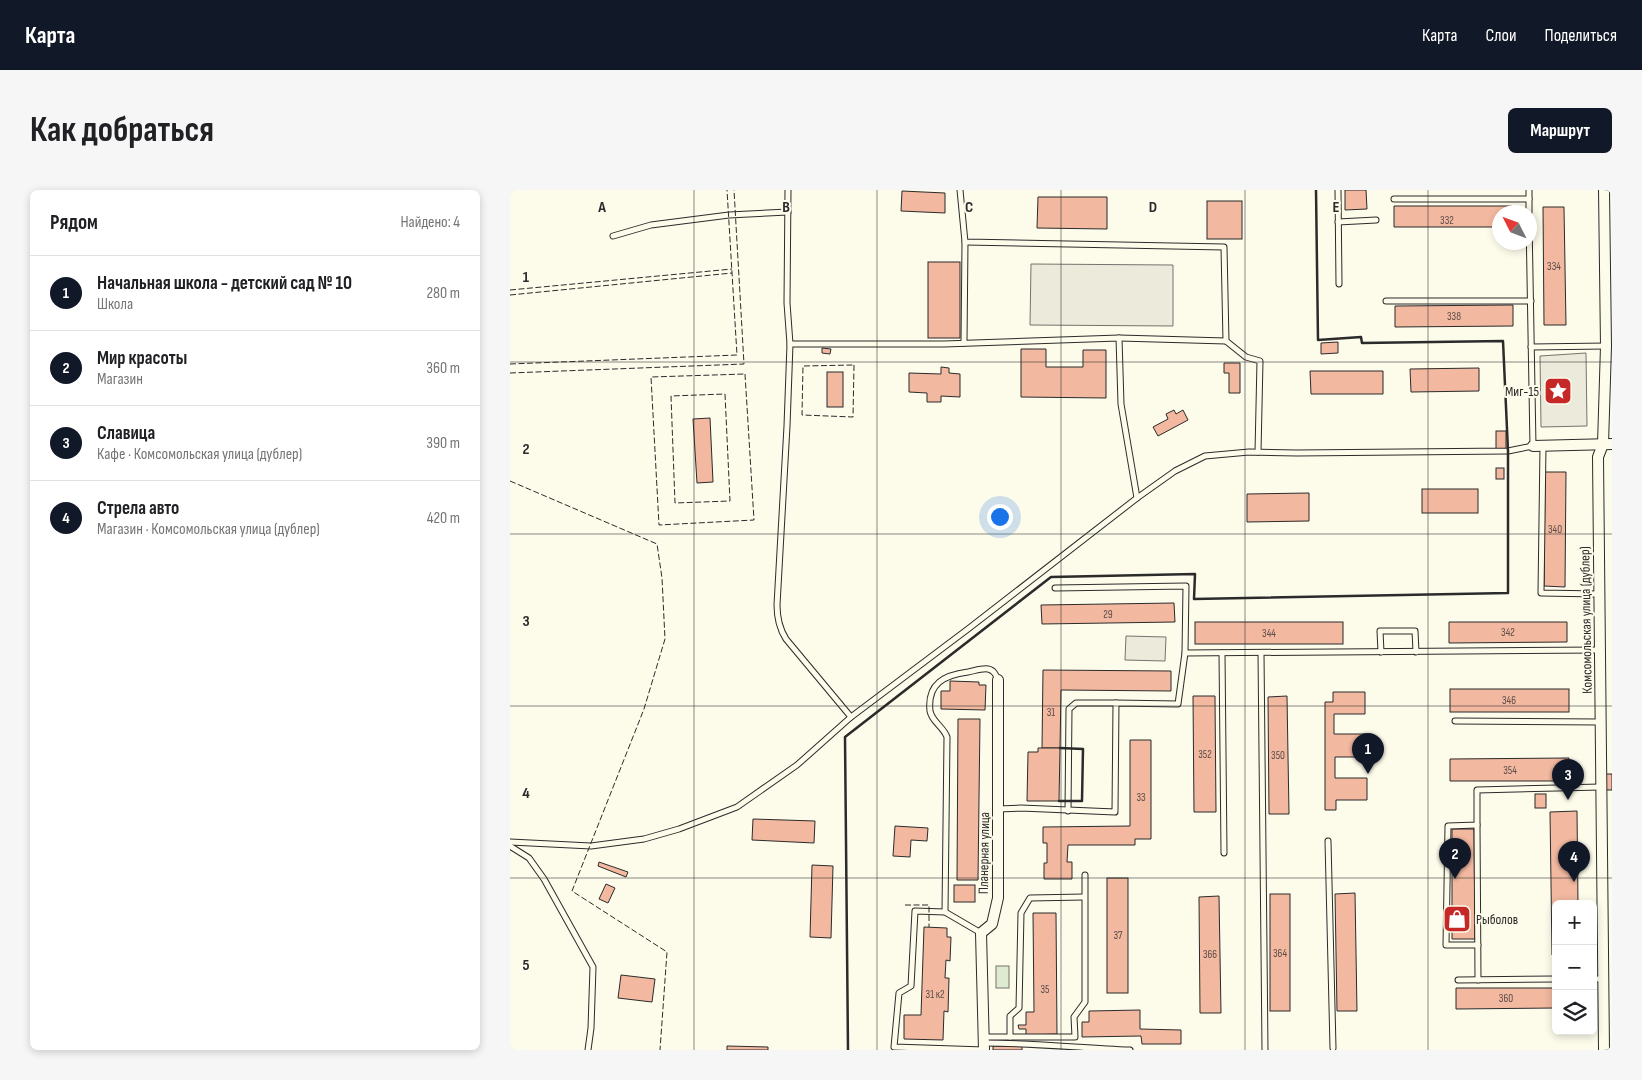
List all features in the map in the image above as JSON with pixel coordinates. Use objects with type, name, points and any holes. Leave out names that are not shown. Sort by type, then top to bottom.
[{"type":"street","name":"Комсомольская улица (дублер)","points":[[1604,190],[1607,444],[1598,457],[1602,787],[1598,979],[1604,1050]]},
{"type":"street","points":[[1538,446],[1607,444]]},
{"type":"street","name":"Планерная улица","points":[[980,933],[992,924],[998,898],[998,680]]},
{"type":"street","points":[[980,933],[984,1045]]},
{"type":"lane","points":[[788,190],[787,303],[790,344],[788,426],[777,619],[786,639],[851,717]]},
{"type":"lane","points":[[960,190],[965,242],[964,343]]},
{"type":"lane","points":[[1338,190],[1339,284]]},
{"type":"lane","points":[[1529,190],[1529,205]]},
{"type":"lane","points":[[1394,199],[1529,199]]},
{"type":"lane","points":[[613,236],[651,225],[729,215],[788,212]]},
{"type":"lane","points":[[1338,222],[1376,220]]},
{"type":"lane","points":[[965,242],[1224,247],[1226,341]]},
{"type":"lane","points":[[1530,250],[1531,347],[1538,446],[1541,594],[1600,594]]},
{"type":"lane","points":[[1386,301],[1531,301]]},
{"type":"lane","points":[[790,344],[964,343],[1118,338],[1226,341],[1246,357],[1260,361],[1258,452]]},
{"type":"lane","points":[[1118,338],[1121,404],[1137,498]]},
{"type":"lane","points":[[1531,347],[1606,346]]},
{"type":"lane","points":[[510,842],[591,846],[644,839],[679,829],[737,807],[797,765],[851,717],[1137,498],[1175,471],[1205,456],[1258,452],[1508,450],[1538,446]]},
{"type":"lane","points":[[1055,588],[1186,586],[1185,653],[1178,704],[1076,703],[1069,709],[1068,811]]},
{"type":"lane","points":[[1381,652],[1380,631],[1415,631],[1416,652]]},
{"type":"lane","points":[[1185,653],[1600,650]]},
{"type":"lane","points":[[1222,653],[1224,853]]},
{"type":"lane","points":[[1261,653],[1265,1050]]},
{"type":"lane","points":[[944,912],[947,737],[945,730],[932,718],[930,700],[933,689],[950,674],[988,669],[995,673],[998,680]]},
{"type":"lane","points":[[998,809],[1115,812],[1116,703]]},
{"type":"lane","points":[[1454,721],[1601,722]]},
{"type":"lane","points":[[1478,980],[1477,790],[1602,787]]},
{"type":"lane","points":[[1477,825],[1448,826],[1446,945],[1478,945]]},
{"type":"lane","points":[[1328,841],[1333,1048]]},
{"type":"lane","points":[[510,846],[529,858],[544,879],[593,967],[591,1028],[588,1050]]},
{"type":"lane","points":[[984,1045],[1010,1037],[1075,1037],[1074,1017],[1085,1002],[1085,875]]},
{"type":"lane","points":[[1010,1037],[1010,1016],[1019,1008],[1021,913],[1030,898],[1084,897]]},
{"type":"lane","points":[[980,933],[944,912],[915,911],[911,986],[899,993],[894,1047],[984,1045],[1130,1050]]},
{"type":"lane","points":[[1458,980],[1552,979]]},
{"type":"green space","points":[[996,966],[1009,966],[1009,988],[996,988]]},
{"type":"shaded area","points":[[1031,264],[1173,265],[1173,326],[1030,325]]},
{"type":"shaded area","points":[[1586,353],[1587,426],[1541,427],[1540,356]]},
{"type":"shaded area","points":[[1126,636],[1166,637],[1165,661],[1125,660]]},
{"type":"building","points":[[1345,190],[1366,190],[1367,209],[1345,210]]},
{"type":"building","points":[[902,191],[945,193],[945,213],[901,211]]},
{"type":"building","points":[[1038,197],[1107,197],[1107,229],[1037,228]]},
{"type":"building","points":[[1207,201],[1242,201],[1242,239],[1207,239]]},
{"type":"building","points":[[1394,206],[1492,206],[1492,227],[1394,227]]},
{"type":"building","points":[[1543,207],[1564,207],[1566,325],[1544,325]]},
{"type":"building","points":[[928,262],[960,262],[960,338],[928,338]]},
{"type":"building","points":[[1513,305],[1513,326],[1395,327],[1395,306]]},
{"type":"building","points":[[1338,342],[1338,353],[1321,354],[1321,343]]},
{"type":"building","points":[[822,348],[831,349],[830,354],[822,353]]},
{"type":"building","points":[[1021,349],[1046,349],[1046,367],[1083,367],[1083,350],[1106,350],[1106,398],[1021,397]]},
{"type":"building","points":[[1224,363],[1240,363],[1240,393],[1229,393],[1229,373],[1224,373]]},
{"type":"building","points":[[941,367],[949,368],[949,373],[960,374],[960,397],[941,396],[941,402],[927,402],[927,393],[909,392],[909,373],[941,374]]},
{"type":"building","points":[[1479,368],[1479,391],[1411,392],[1410,369]]},
{"type":"building","points":[[1310,371],[1383,371],[1383,394],[1311,394]]},
{"type":"building","points":[[827,372],[843,372],[843,407],[827,407]]},
{"type":"building","points":[[1174,410],[1176,414],[1183,410],[1188,420],[1158,436],[1153,427],[1168,419],[1166,414]]},
{"type":"building","points":[[710,418],[713,482],[697,483],[693,419]]},
{"type":"building","points":[[1496,431],[1506,431],[1506,449],[1496,449]]},
{"type":"building","points":[[1496,468],[1504,468],[1504,479],[1496,479]]},
{"type":"building","points":[[1545,472],[1566,472],[1565,587],[1544,586]]},
{"type":"building","points":[[1422,489],[1478,489],[1478,513],[1422,513]]},
{"type":"building","points":[[1309,493],[1309,521],[1247,522],[1247,494]]},
{"type":"building","points":[[1174,603],[1175,622],[1042,624],[1041,605]]},
{"type":"building","points":[[1195,622],[1343,622],[1343,644],[1195,644]]},
{"type":"building","points":[[1449,622],[1567,622],[1567,642],[1449,643]]},
{"type":"building","points":[[1043,670],[1171,671],[1171,691],[1061,690],[1060,748],[1042,748]]},
{"type":"building","points":[[950,681],[979,682],[979,685],[986,685],[985,710],[941,709],[941,691],[950,691]]},
{"type":"building","points":[[1450,689],[1569,689],[1569,712],[1450,712]]},
{"type":"building","points":[[1333,692],[1365,692],[1365,714],[1334,714],[1334,734],[1366,734],[1366,757],[1335,757],[1335,778],[1367,778],[1367,800],[1336,800],[1336,810],[1325,810],[1325,702],[1333,702]]},
{"type":"building","points":[[1193,696],[1215,696],[1216,812],[1194,812]]},
{"type":"building","points":[[1287,696],[1289,814],[1269,814],[1268,697]]},
{"type":"building","points":[[958,719],[980,719],[978,880],[957,880]]},
{"type":"building","points":[[1130,740],[1151,740],[1151,839],[1135,839],[1135,845],[1068,845],[1067,862],[1072,862],[1072,879],[1044,879],[1044,863],[1047,863],[1047,843],[1043,843],[1043,827],[1130,826]]},
{"type":"building","points":[[1038,748],[1060,748],[1059,801],[1027,801],[1028,752],[1038,752]]},
{"type":"building","points":[[1569,758],[1569,781],[1450,781],[1450,759]]},
{"type":"building","points":[[1604,774],[1612,774],[1612,790],[1604,790]]},
{"type":"building","points":[[1535,794],[1546,794],[1546,808],[1535,808]]},
{"type":"building","points":[[1577,811],[1578,900],[1552,900],[1552,955],[1550,812]]},
{"type":"building","points":[[753,819],[815,821],[814,843],[752,840]]},
{"type":"building","points":[[895,826],[928,828],[927,841],[911,840],[910,857],[893,856]]},
{"type":"building","points":[[1452,829],[1474,829],[1475,939],[1452,939]]},
{"type":"building","points":[[599,862],[628,872],[626,877],[598,866]]},
{"type":"building","points":[[812,865],[833,866],[831,938],[810,937]]},
{"type":"building","points":[[1107,878],[1128,878],[1128,993],[1107,993]]},
{"type":"building","points":[[606,884],[615,888],[608,903],[599,899]]},
{"type":"building","points":[[954,885],[975,885],[975,902],[954,902]]},
{"type":"building","points":[[1355,893],[1357,1011],[1337,1011],[1335,894]]},
{"type":"building","points":[[1270,894],[1290,894],[1290,1011],[1270,1011]]},
{"type":"building","points":[[1219,896],[1221,1013],[1200,1013],[1199,897]]},
{"type":"building","points":[[1033,913],[1056,913],[1057,1034],[1026,1035],[1026,1029],[1019,1029],[1018,1025],[1026,1025],[1026,1012],[1034,1012]]},
{"type":"building","points":[[924,927],[947,928],[947,937],[951,937],[950,961],[946,960],[945,978],[949,978],[948,1012],[944,1011],[943,1040],[904,1039],[904,1015],[921,1015]]},
{"type":"building","points":[[621,975],[655,979],[652,1002],[618,998]]},
{"type":"building","points":[[1456,988],[1552,988],[1552,1008],[1456,1009]]},
{"type":"building","points":[[1140,1010],[1140,1029],[1181,1030],[1181,1044],[1142,1044],[1141,1036],[1082,1037],[1082,1022],[1089,1022],[1089,1011]]},
{"type":"building","points":[[727,1046],[768,1047],[768,1050],[727,1050]]},
{"type":"building","points":[[993,1046],[1022,1046],[1022,1050],[993,1050]]},
{"type":"fence","points":[[510,364],[737,355],[727,190]]},
{"type":"fence","points":[[510,373],[744,364],[734,190]]},
{"type":"fence","points":[[510,290],[732,269]]},
{"type":"fence","points":[[510,295],[732,273]]},
{"type":"fence","points":[[854,365],[853,417],[802,415],[803,366],[854,365]]},
{"type":"fence","points":[[745,374],[754,520],[659,525],[651,377],[745,374]]},
{"type":"fence","points":[[725,394],[730,501],[675,503],[671,396],[725,394]]},
{"type":"fence","points":[[510,481],[657,544],[662,578],[665,639],[644,709],[572,891],[667,952],[660,1050]]},
{"type":"fence","points":[[905,905],[929,905],[929,927]]},
{"type":"wall","points":[[848,1050],[845,737],[1051,577],[1195,574],[1194,599],[1508,593],[1508,451],[1503,341],[1362,343],[1361,337],[1318,340],[1316,190]]},
{"type":"wall","points":[[1059,801],[1082,801],[1083,749],[1060,748]]},
{"type":"place","name":"Миг-15","points":[[1558,391]]},
{"type":"place","name":"Начальная школа - детский сад № 10","points":[[1368,774]]},
{"type":"place","name":"Славица","points":[[1568,800]]},
{"type":"place","name":"Мир красоты","points":[[1455,879]]},
{"type":"place","name":"Стрела авто","points":[[1574,882]]},
{"type":"place","name":"Рыболов","points":[[1457,919]]}]
